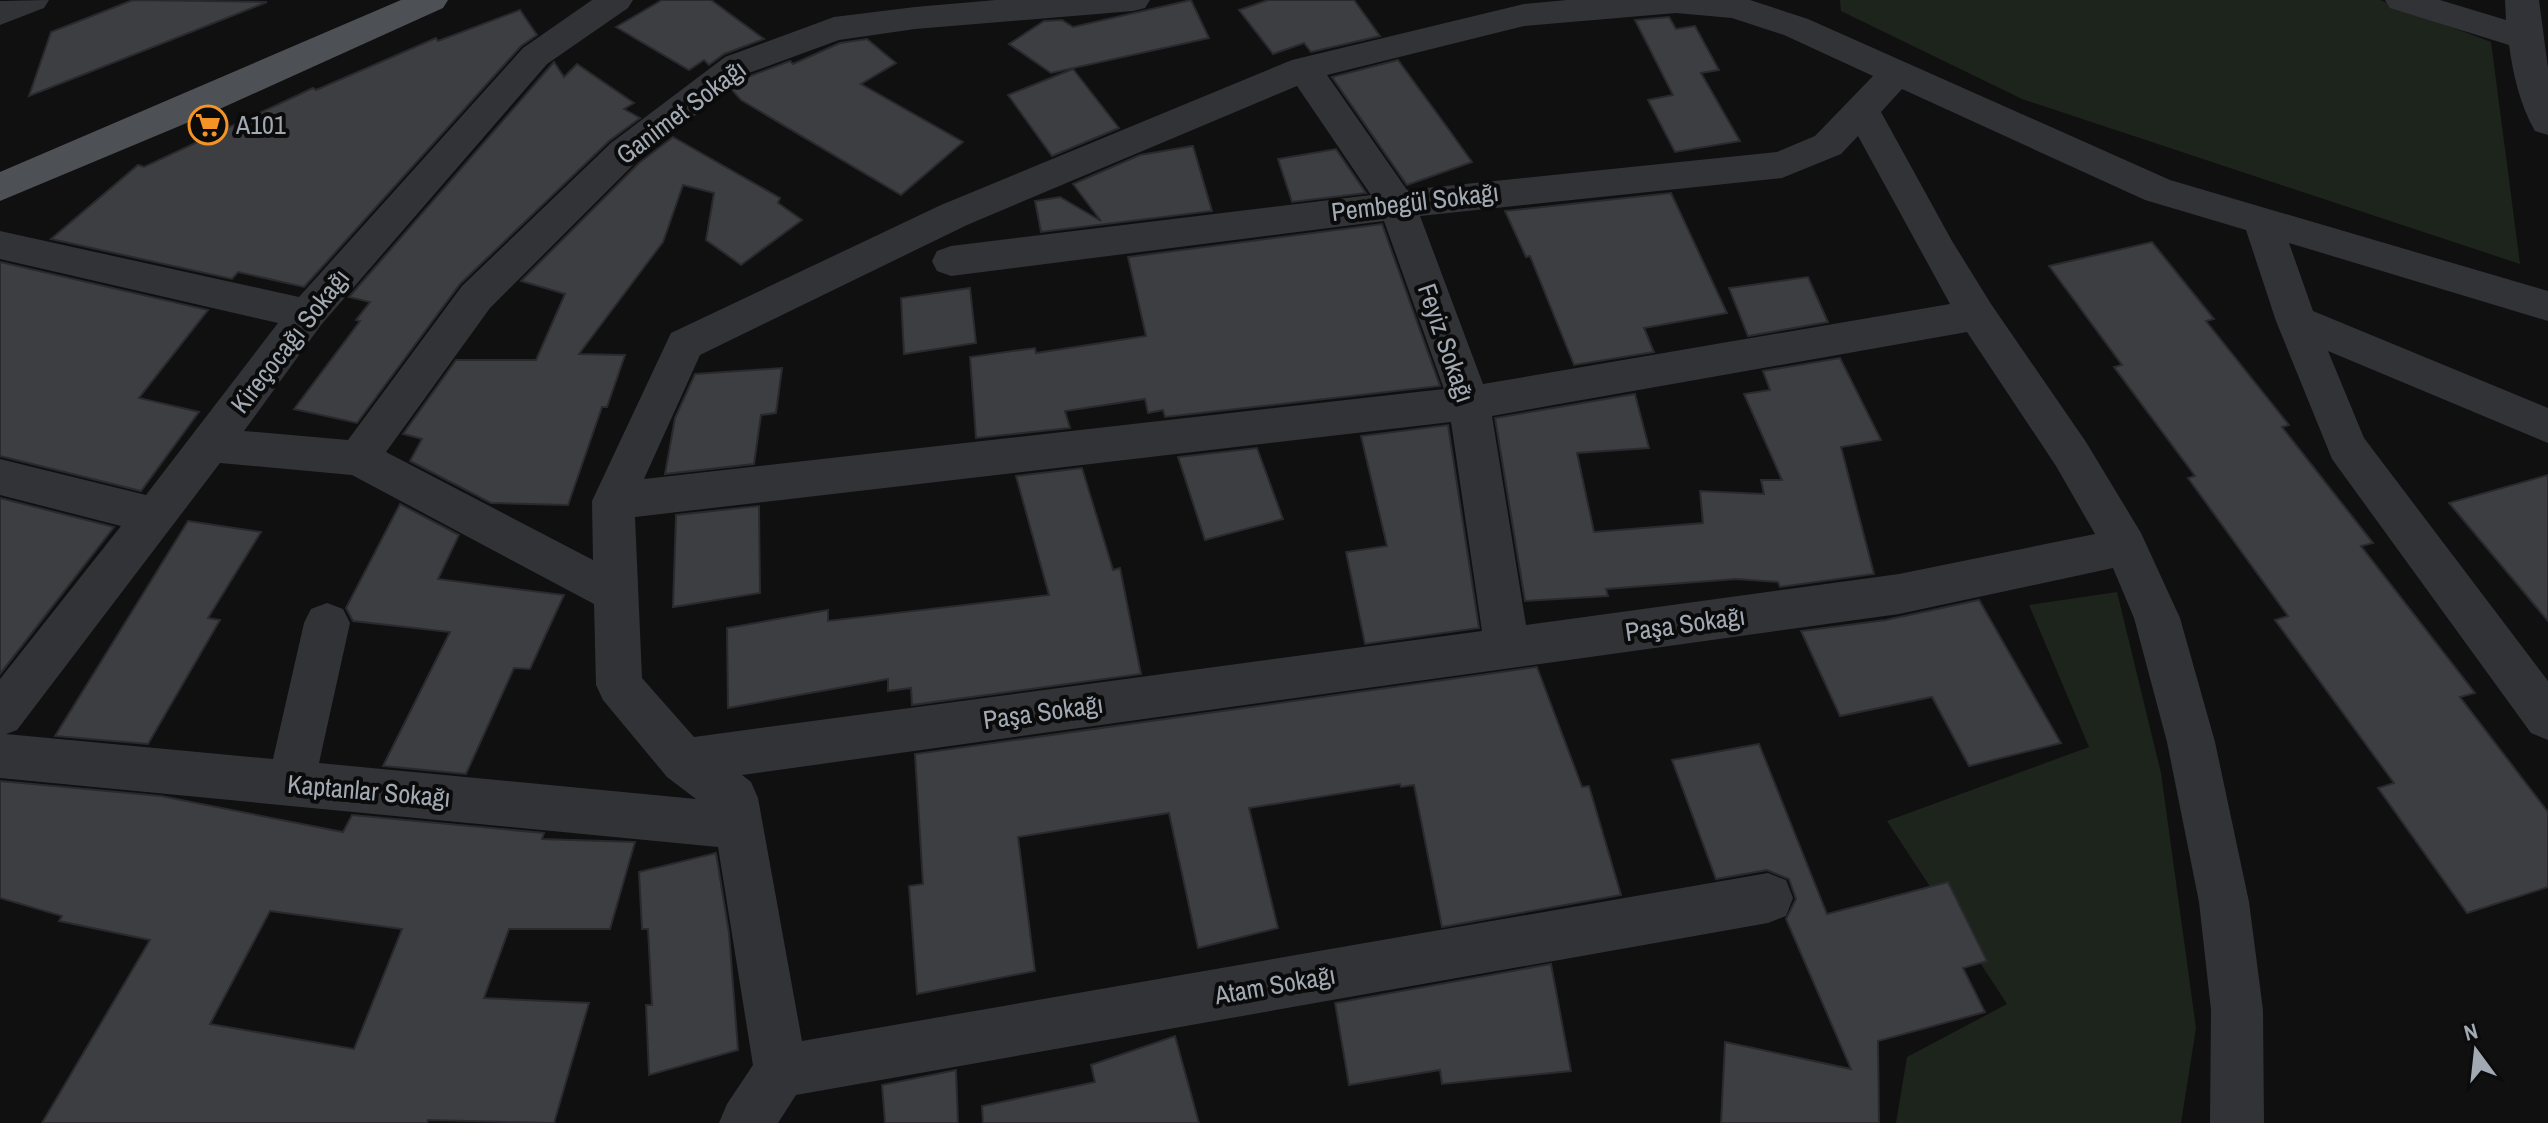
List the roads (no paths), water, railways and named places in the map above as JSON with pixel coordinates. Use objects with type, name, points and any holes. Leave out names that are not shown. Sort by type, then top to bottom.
[{"type":"main road","points":[[0,187],[200,103],[431,0]]},
{"type":"street","points":[[0,14],[32,0]]},
{"type":"street","name":"Kireçocağı Sokağı","points":[[0,715],[210,445],[307,314],[535,56],[616,0]]},
{"type":"street","name":"Ganimet Sokağı","points":[[358,458],[476,297],[624,152],[737,65],[834,29],[915,18],[1133,0]]},
{"type":"street","points":[[2402,0],[2523,37]]},
{"type":"street","points":[[2522,0],[2523,37],[2531,80],[2548,122]]},
{"type":"street","points":[[746,1123],[781,1071],[734,798],[684,761],[619,685],[613,501],[685,344],[954,215],[1304,69],[1524,15],[1672,1],[1735,7],[1796,27],[2158,190],[2548,306]]},
{"type":"street","name":"Feyiz Sokağı","points":[[1304,69],[1397,204],[1469,403],[1507,648]]},
{"type":"street","points":[[1897,72],[1862,110],[1938,251],[1977,315],[2071,454],[2126,546],[2157,618],[2184,715],[2224,902],[2237,1010],[2237,1123]]},
{"type":"street","name":"Pembegül Sokağı","points":[[951,261],[1397,204],[1782,165],[1828,145],[1862,110]]},
{"type":"street","points":[[2262,221],[2296,321],[2347,447],[2548,718]]},
{"type":"street","points":[[0,245],[307,314]]},
{"type":"street","points":[[613,501],[1469,403],[1977,315]]},
{"type":"street","points":[[2296,321],[2548,426]]},
{"type":"street","points":[[210,445],[358,458],[616,594]]},
{"type":"street","points":[[0,477],[155,516]]},
{"type":"street","name":"Paşa Sokağı","points":[[684,761],[1899,594],[2126,546]]},
{"type":"street","points":[[291,784],[327,623]]},
{"type":"street","name":"Kaptanlar Sokağı","points":[[0,756],[739,826]]},
{"type":"street","name":"Atam Sokağı","points":[[781,1071],[1768,898]]},
{"type":"place","name":"A101","points":[[208,125]]}]
